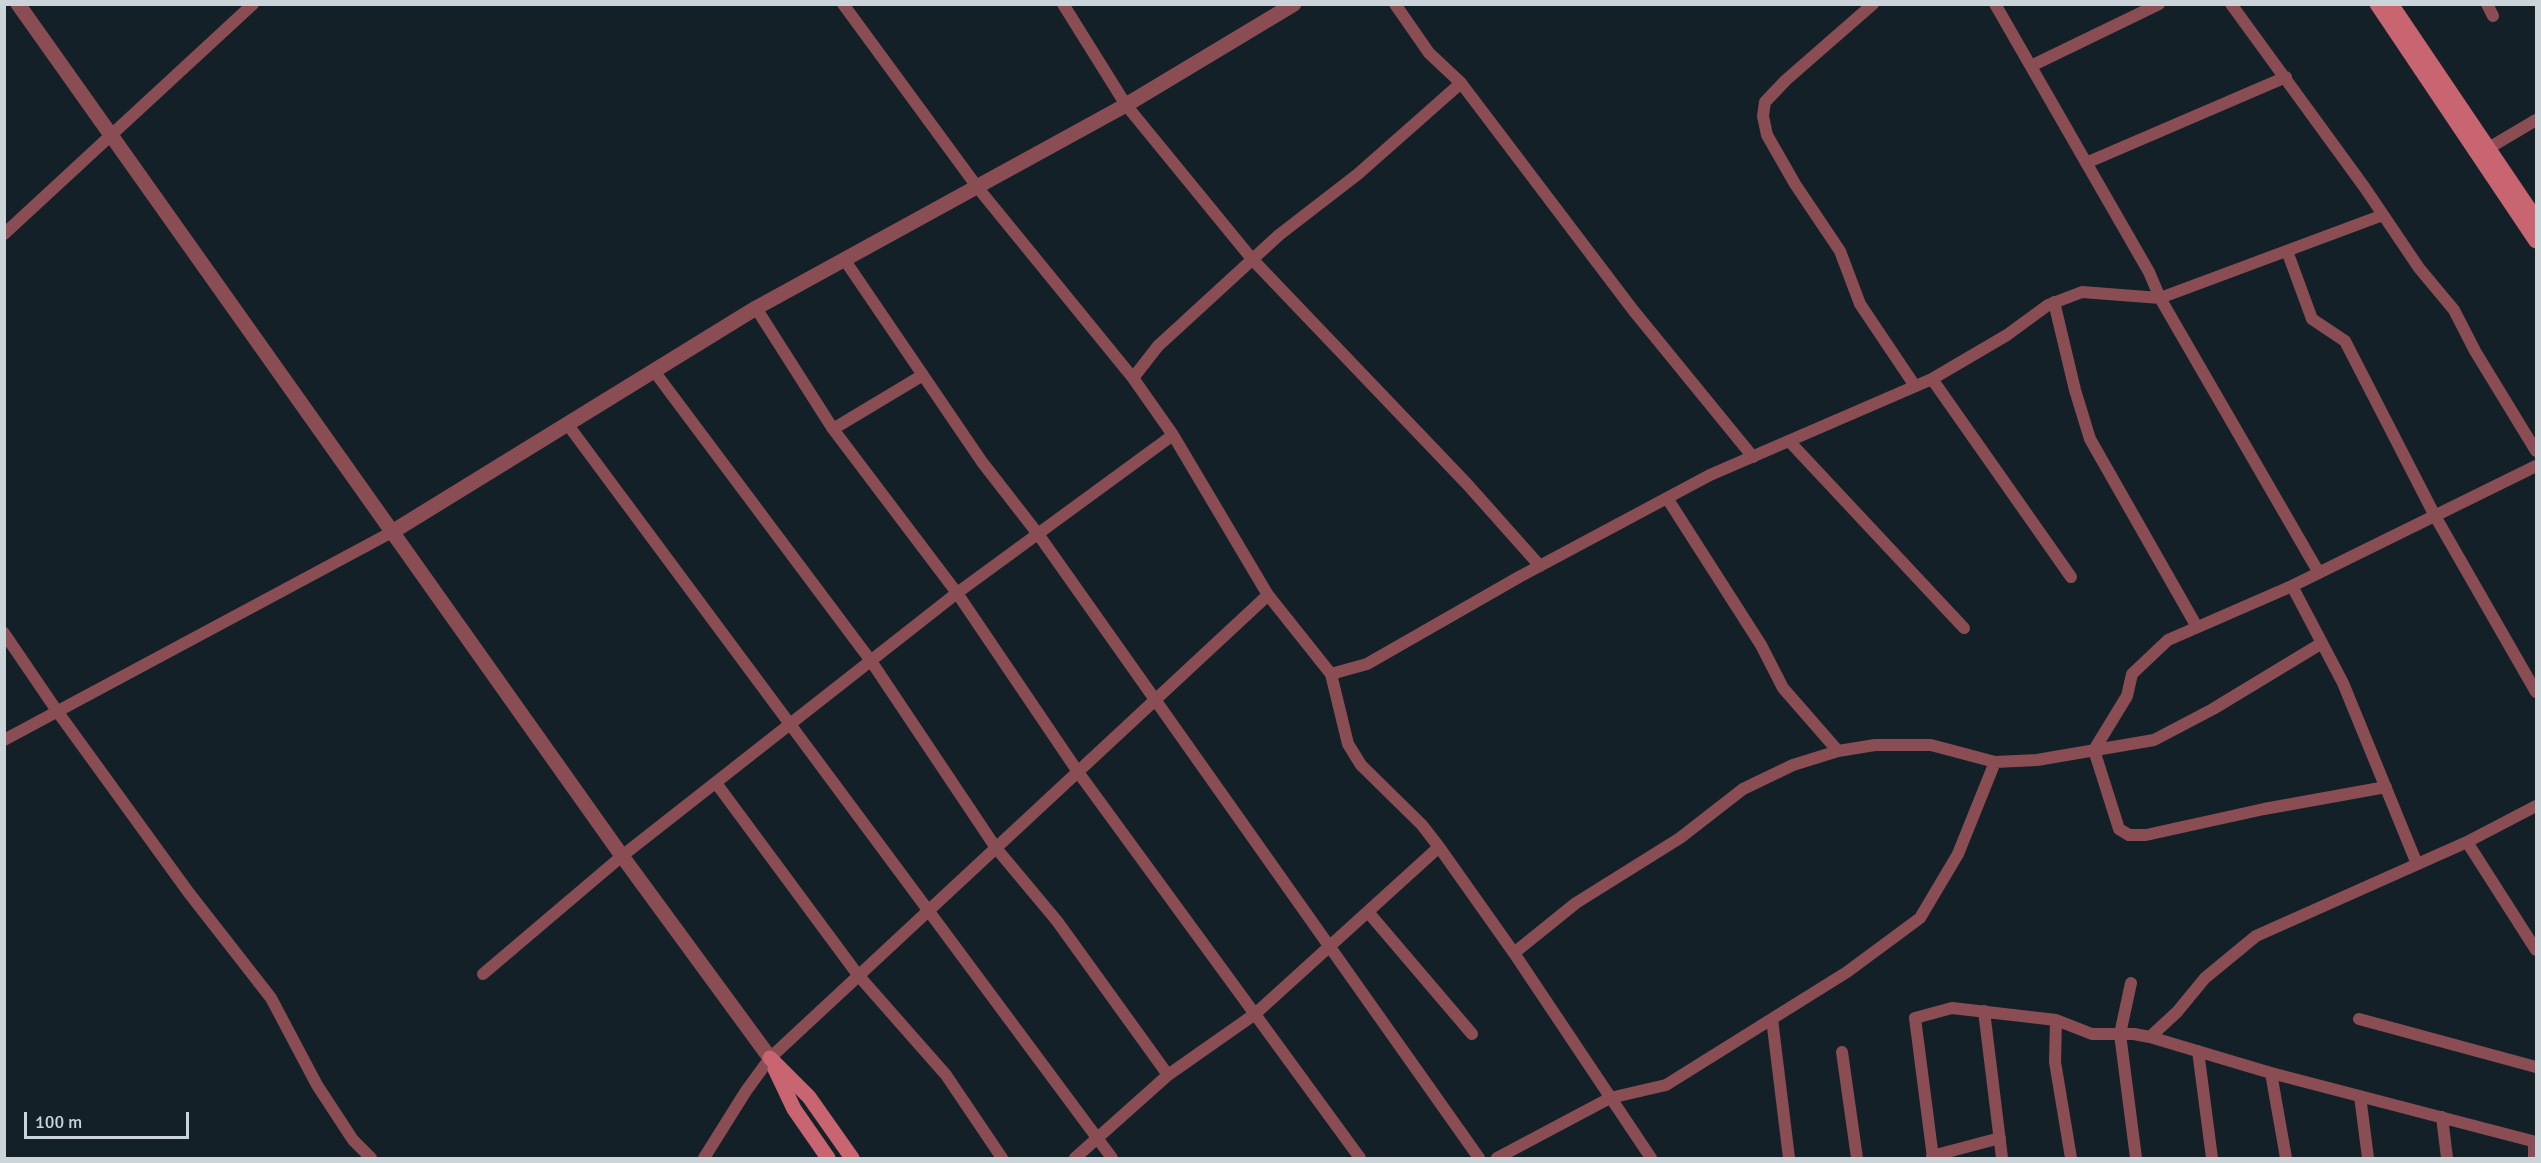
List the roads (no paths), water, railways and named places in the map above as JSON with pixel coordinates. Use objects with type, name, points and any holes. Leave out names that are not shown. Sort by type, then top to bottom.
[{"type":"main road","points":[[2377,4],[2483,151],[2536,219]]},
{"type":"main road","points":[[2391,4],[2536,241]]},
{"type":"main road","points":[[770,1058],[794,1109],[828,1158]]},
{"type":"main road","points":[[770,1058],[809,1097],[852,1158]]},
{"type":"street","points":[[18,4],[622,856],[770,1058]]},
{"type":"street","points":[[4,234],[253,4]]},
{"type":"street","points":[[843,4],[978,188],[1133,378],[1173,435],[1268,595],[1331,674],[1348,744],[1361,765],[1422,825],[1439,847],[1514,953],[1651,1158]]},
{"type":"street","points":[[1063,4],[1126,105],[1252,260],[1435,450],[1540,566]]},
{"type":"street","points":[[4,740],[392,532],[756,308],[1126,105],[1294,4]]},
{"type":"street","points":[[1395,4],[1429,53],[1461,83],[1633,310],[1753,457]]},
{"type":"street","points":[[1873,4],[1786,80],[1765,102],[1763,116],[1767,135],[1795,184],[1840,250],[1860,304],[1915,386]]},
{"type":"street","points":[[1995,4],[2149,272],[2160,298],[2319,573]]},
{"type":"street","points":[[2031,66],[2159,4]]},
{"type":"street","points":[[2231,4],[2286,77],[2419,268],[2454,310],[2475,351],[2536,451]]},
{"type":"street","points":[[2086,163],[2286,77]]},
{"type":"street","points":[[1133,378],[1158,346],[1279,235],[1358,174],[1461,83]]},
{"type":"street","points":[[2483,151],[2536,120]]},
{"type":"street","points":[[1331,674],[1367,664],[1540,566],[1710,475],[1932,379],[2007,335],[2054,302],[2082,292],[2124,293],[2160,298],[2383,215]]},
{"type":"street","points":[[2287,251],[2312,319],[2345,341],[2435,516],[2536,692]]},
{"type":"street","points":[[844,259],[982,462],[1038,534],[1479,1158]]},
{"type":"street","points":[[2054,302],[2075,390],[2090,439],[2196,627]]},
{"type":"street","points":[[756,308],[833,429],[957,594],[1078,772],[1360,1158]]},
{"type":"street","points":[[654,371],[871,661],[996,848],[1057,921],[1168,1075]]},
{"type":"street","points":[[833,429],[923,375]]},
{"type":"street","points":[[1932,379],[2071,577]]},
{"type":"street","points":[[568,425],[1112,1158]]},
{"type":"street","points":[[483,974],[622,856],[871,661],[957,594],[1173,435]]},
{"type":"street","points":[[1789,441],[1964,628]]},
{"type":"street","points":[[2386,787],[2264,809],[2146,835],[2129,835],[2119,829],[2094,750],[2127,696],[2132,674],[2168,640],[2292,586],[2536,466]]},
{"type":"street","points":[[1667,498],[1761,645],[1783,688],[1838,751]]},
{"type":"street","points":[[2292,586],[2343,683],[2418,864]]},
{"type":"street","points":[[704,1158],[746,1091],[770,1058],[1268,595]]},
{"type":"street","points":[[4,633],[57,711],[189,893],[271,998],[317,1085],[353,1140],[371,1158]]},
{"type":"street","points":[[1514,953],[1576,903],[1680,838],[1743,789],[1792,765],[1838,751],[1875,744],[1930,746],[1995,762],[2037,759],[2154,740],[2213,709],[2322,643]]},
{"type":"street","points":[[1497,1158],[1610,1098],[1666,1085],[1847,972],[1920,918],[1958,854],[1995,762]]},
{"type":"street","points":[[716,783],[858,975],[946,1075],[1002,1158]]},
{"type":"street","points":[[2150,1037],[2177,1012],[2205,978],[2256,936],[2467,842],[2536,806]]},
{"type":"street","points":[[2467,842],[2536,950]]},
{"type":"street","points":[[1075,1158],[1168,1075],[1255,1014],[1439,847]]},
{"type":"street","points":[[1368,912],[1472,1034]]},
{"type":"street","points":[[2131,983],[2120,1034],[2136,1158]]},
{"type":"street","points":[[2000,1138],[1932,1157],[1915,1018],[1952,1008],[2056,1020],[2092,1034],[2150,1037],[2271,1073],[2535,1142],[2534,1158]]},
{"type":"street","points":[[1984,1011],[2002,1158]]},
{"type":"street","points":[[1772,1019],[1789,1158]]},
{"type":"street","points":[[2359,1019],[2536,1067]]},
{"type":"street","points":[[2056,1020],[2055,1062],[2071,1158]]},
{"type":"street","points":[[2198,1051],[2212,1158]]},
{"type":"street","points":[[1842,1052],[1857,1158]]},
{"type":"street","points":[[2271,1073],[2286,1158]]},
{"type":"street","points":[[2360,1096],[2368,1158]]},
{"type":"street","points":[[2442,1117],[2447,1158]]}]
